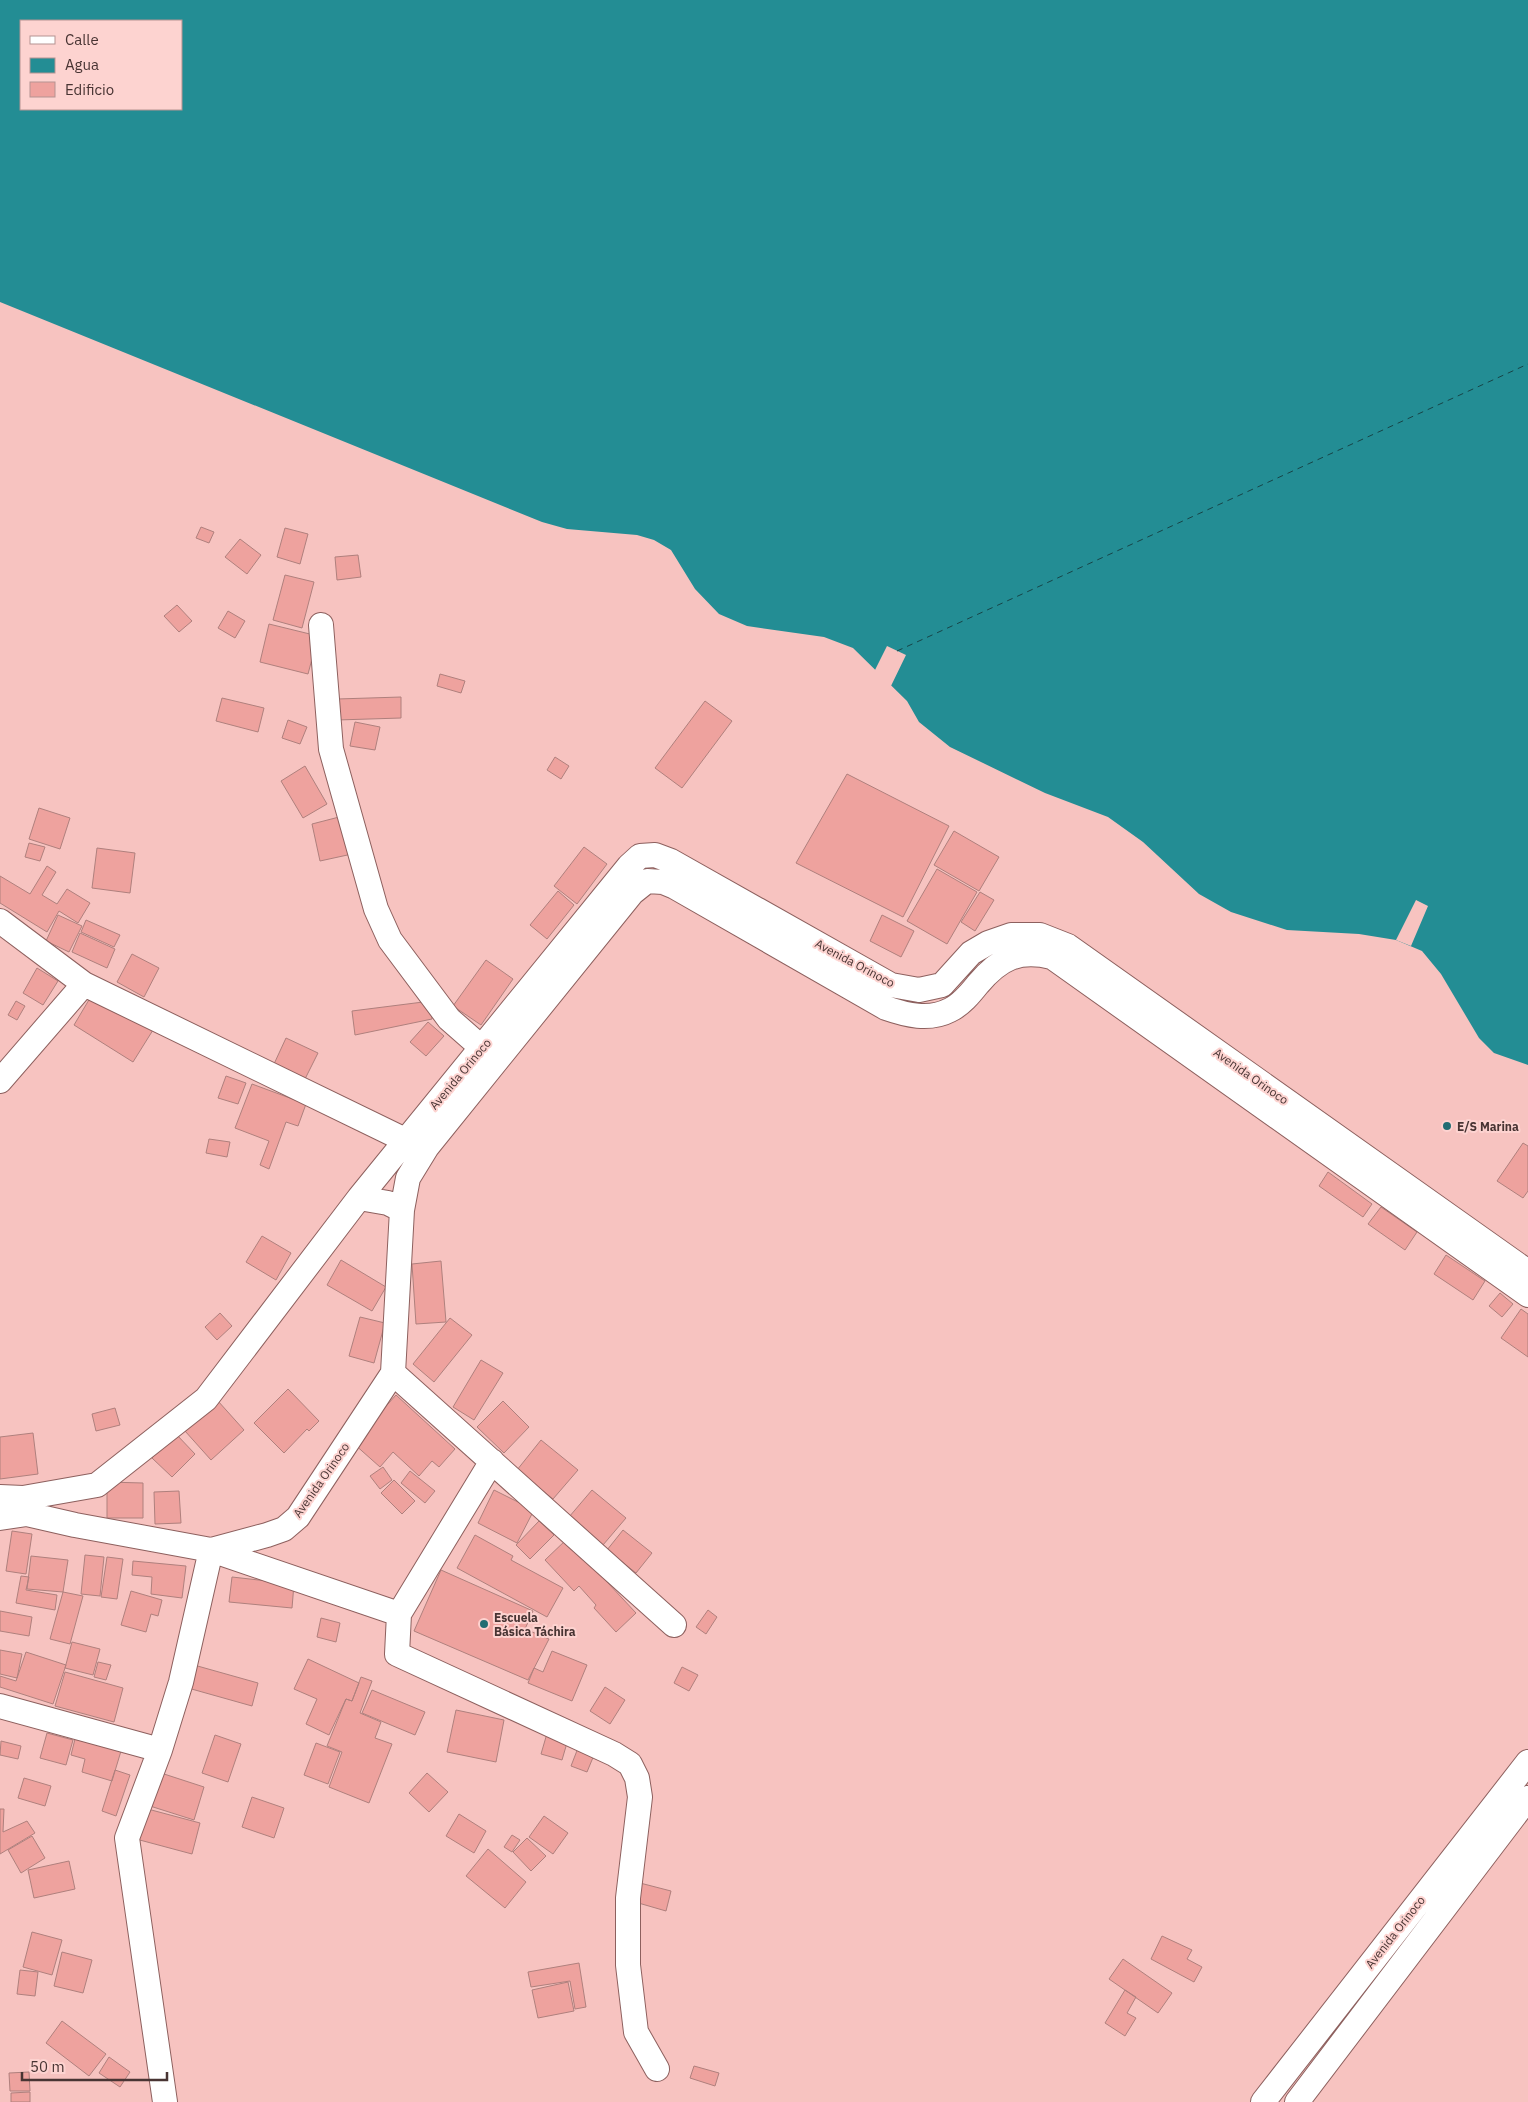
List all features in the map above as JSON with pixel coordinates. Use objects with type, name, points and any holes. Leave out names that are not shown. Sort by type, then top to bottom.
[{"type":"street","points":[[321,625],[331,749],[376,909],[390,940],[449,1019],[482,1048]]},
{"type":"street","name":"Avenida Orinoco","points":[[0,1497],[23,1498],[97,1485],[206,1399],[405,1140],[640,856],[655,855],[671,861],[891,985],[919,990],[942,985],[970,953],[988,943],[1012,935],[1040,935],[1068,946],[1528,1272]]},
{"type":"street","name":"Avenida Orinoco","points":[[0,1518],[27,1514],[75,1525],[211,1550],[266,1536],[284,1529],[298,1517],[393,1373],[402,1210],[408,1178],[427,1147],[632,893],[647,881],[663,882],[676,887],[886,1008],[910,1016],[949,1011],[967,998],[988,973],[1001,962],[1017,955],[1034,953],[1052,957],[1528,1295]]},
{"type":"street","points":[[0,921],[84,984],[405,1140]]},
{"type":"street","points":[[0,1081],[84,984]]},
{"type":"street","points":[[359,1198],[388,1203],[402,1210]]},
{"type":"street","points":[[393,1373],[674,1625]]},
{"type":"street","points":[[492,1461],[399,1614],[398,1654],[614,1754],[630,1764],[637,1778],[640,1797],[628,1898],[628,1965],[636,2032],[657,2069]]},
{"type":"street","points":[[165,2102],[127,1838],[160,1750],[181,1682],[211,1550],[399,1614]]},
{"type":"street","points":[[0,1706],[160,1750]]},
{"type":"street","name":"Avenida Orinoco","points":[[1263,2102],[1528,1762]]},
{"type":"street","name":"Avenida Orinoco","points":[[1297,2102],[1528,1798]]},
{"type":"water","points":[[0,0],[1528,0],[1528,1065],[1494,1053],[1479,1038],[1441,974],[1422,951],[1396,940],[1359,934],[1287,930],[1231,912],[1199,894],[1143,842],[1108,817],[1045,793],[950,747],[919,722],[907,701],[853,648],[824,637],[747,626],[719,614],[695,589],[671,550],[654,540],[637,535],[567,529],[542,522],[0,302]]},
{"type":"pier","points":[[887,646],[906,655],[890,688],[874,672]]},
{"type":"pier","points":[[1416,900],[1428,906],[1411,946],[1396,940]]},
{"type":"building","points":[[201,527],[214,532],[209,543],[196,538]]},
{"type":"building","points":[[285,528],[308,534],[300,564],[277,557]]},
{"type":"building","points":[[240,539],[261,555],[247,574],[225,557]]},
{"type":"building","points":[[358,555],[361,577],[337,580],[335,557]]},
{"type":"building","points":[[285,575],[314,582],[302,628],[273,620]]},
{"type":"building","points":[[177,605],[192,621],[179,632],[164,616]]},
{"type":"building","points":[[228,611],[245,621],[235,638],[218,628]]},
{"type":"building","points":[[269,624],[318,636],[308,674],[260,662]]},
{"type":"building","points":[[440,674],[465,681],[461,693],[437,686]]},
{"type":"building","points":[[401,697],[401,718],[337,720],[337,699]]},
{"type":"building","points":[[222,698],[264,708],[258,732],[216,721]]},
{"type":"building","points":[[705,701],[732,721],[682,788],[655,768]]},
{"type":"building","points":[[288,720],[307,727],[300,744],[282,738]]},
{"type":"building","points":[[355,722],[380,727],[375,750],[350,746]]},
{"type":"building","points":[[555,757],[569,766],[561,779],[547,770]]},
{"type":"building","points":[[305,766],[327,804],[303,818],[281,781]]},
{"type":"building","points":[[847,774],[949,826],[903,917],[796,863]]},
{"type":"building","points":[[39,808],[70,818],[60,849],[29,839]]},
{"type":"building","points":[[343,816],[352,854],[320,861],[312,824]]},
{"type":"building","points":[[954,831],[999,857],[979,891],[934,865]]},
{"type":"building","points":[[29,843],[45,847],[40,861],[25,857]]},
{"type":"building","points":[[584,847],[607,864],[577,904],[554,886]]},
{"type":"building","points":[[97,848],[135,853],[130,893],[92,888]]},
{"type":"building","points":[[47,866],[56,872],[42,895],[57,904],[67,889],[90,903],[78,923],[59,911],[47,932],[0,903],[0,876],[30,894]]},
{"type":"building","points":[[937,869],[977,892],[947,944],[907,921]]},
{"type":"building","points":[[558,891],[574,905],[547,939],[530,925]]},
{"type":"building","points":[[980,892],[994,900],[975,931],[961,922]]},
{"type":"building","points":[[58,915],[82,926],[69,952],[46,941]]},
{"type":"building","points":[[882,915],[914,931],[901,957],[870,941]]},
{"type":"building","points":[[86,920],[120,935],[114,947],[81,932]]},
{"type":"building","points":[[80,933],[115,949],[107,968],[72,952]]},
{"type":"building","points":[[132,954],[159,968],[144,997],[117,982]]},
{"type":"building","points":[[486,960],[513,979],[481,1025],[453,1006]]},
{"type":"building","points":[[37,968],[58,981],[43,1005],[23,993]]},
{"type":"building","points":[[93,993],[153,1030],[133,1062],[74,1025]]},
{"type":"building","points":[[16,1001],[25,1006],[17,1020],[8,1015]]},
{"type":"building","points":[[431,1001],[432,1019],[355,1035],[352,1011]]},
{"type":"building","points":[[428,1022],[444,1036],[426,1056],[410,1042]]},
{"type":"building","points":[[286,1038],[318,1053],[305,1079],[274,1064]]},
{"type":"building","points":[[226,1076],[246,1083],[238,1104],[218,1098]]},
{"type":"building","points":[[252,1084],[306,1104],[298,1126],[286,1122],[269,1169],[260,1165],[269,1141],[235,1128]]},
{"type":"building","points":[[209,1139],[230,1142],[227,1157],[206,1153]]},
{"type":"building","points":[[1523,1143],[1528,1146],[1528,1191],[1523,1198],[1497,1181]]},
{"type":"building","points":[[1328,1172],[1372,1204],[1363,1217],[1319,1186]]},
{"type":"building","points":[[1381,1207],[1417,1232],[1405,1250],[1368,1224]]},
{"type":"building","points":[[262,1236],[291,1253],[276,1280],[246,1262]]},
{"type":"building","points":[[1446,1255],[1485,1281],[1473,1300],[1434,1274]]},
{"type":"building","points":[[341,1260],[386,1287],[372,1311],[327,1285]]},
{"type":"building","points":[[441,1261],[446,1322],[416,1324],[412,1264]]},
{"type":"building","points":[[1500,1293],[1513,1304],[1502,1317],[1489,1306]]},
{"type":"building","points":[[1521,1309],[1528,1314],[1528,1357],[1501,1338]]},
{"type":"building","points":[[220,1313],[232,1326],[217,1340],[205,1327]]},
{"type":"building","points":[[360,1317],[385,1323],[374,1363],[349,1356]]},
{"type":"building","points":[[450,1318],[472,1335],[434,1382],[413,1364]]},
{"type":"building","points":[[481,1360],[503,1373],[474,1420],[453,1407]]},
{"type":"building","points":[[288,1389],[319,1421],[309,1431],[307,1429],[284,1453],[254,1423]]},
{"type":"building","points":[[396,1395],[455,1449],[439,1467],[432,1461],[419,1476],[393,1452],[380,1467],[353,1443]]},
{"type":"building","points":[[218,1401],[244,1430],[211,1460],[185,1431]]},
{"type":"building","points":[[503,1401],[529,1427],[504,1453],[477,1427]]},
{"type":"building","points":[[115,1408],[120,1425],[96,1431],[92,1414]]},
{"type":"building","points":[[33,1433],[38,1474],[0,1479],[0,1437]]},
{"type":"building","points":[[176,1434],[195,1454],[172,1477],[152,1458]]},
{"type":"building","points":[[541,1440],[578,1470],[553,1499],[517,1470]]},
{"type":"building","points":[[383,1467],[392,1480],[380,1489],[370,1476]]},
{"type":"building","points":[[410,1471],[435,1491],[425,1503],[401,1483]]},
{"type":"building","points":[[394,1480],[415,1501],[402,1514],[381,1493]]},
{"type":"building","points":[[107,1482],[143,1483],[143,1518],[107,1518]]},
{"type":"building","points":[[494,1490],[534,1510],[517,1543],[478,1523]]},
{"type":"building","points":[[592,1490],[626,1518],[603,1545],[569,1517]]},
{"type":"building","points":[[179,1491],[181,1523],[155,1524],[154,1492]]},
{"type":"building","points":[[539,1521],[554,1535],[530,1559],[516,1545]]},
{"type":"building","points":[[623,1530],[652,1553],[636,1573],[607,1550]]},
{"type":"building","points":[[12,1531],[32,1534],[26,1574],[6,1571]]},
{"type":"building","points":[[475,1535],[513,1556],[511,1560],[563,1588],[547,1617],[457,1568]]},
{"type":"building","points":[[567,1539],[636,1613],[616,1632],[594,1608],[596,1605],[579,1586],[574,1591],[545,1560]]},
{"type":"building","points":[[85,1555],[104,1557],[100,1596],[81,1594]]},
{"type":"building","points":[[31,1556],[68,1560],[63,1592],[27,1589]]},
{"type":"building","points":[[107,1557],[123,1559],[117,1599],[101,1597]]},
{"type":"building","points":[[133,1561],[186,1566],[182,1598],[151,1594],[152,1577],[132,1575]]},
{"type":"building","points":[[441,1570],[533,1611],[525,1629],[549,1639],[528,1680],[414,1631]]},
{"type":"building","points":[[21,1576],[29,1577],[26,1590],[57,1595],[55,1610],[16,1603]]},
{"type":"building","points":[[232,1577],[294,1584],[292,1608],[229,1602]]},
{"type":"building","points":[[131,1591],[162,1600],[158,1616],[151,1614],[146,1632],[121,1625]]},
{"type":"building","points":[[63,1592],[83,1596],[70,1644],[50,1639]]},
{"type":"building","points":[[708,1610],[717,1617],[706,1634],[696,1627]]},
{"type":"building","points":[[0,1611],[32,1617],[29,1636],[0,1631]]},
{"type":"building","points":[[321,1618],[340,1623],[336,1642],[317,1637]]},
{"type":"building","points":[[72,1642],[100,1649],[93,1675],[65,1668]]},
{"type":"building","points":[[0,1650],[22,1654],[17,1678],[0,1674]]},
{"type":"building","points":[[552,1651],[587,1665],[572,1701],[528,1683],[534,1668],[543,1672]]},
{"type":"building","points":[[26,1652],[66,1665],[53,1704],[0,1687],[0,1676],[16,1681]]},
{"type":"building","points":[[308,1659],[359,1683],[352,1701],[346,1699],[329,1735],[306,1724],[317,1699],[294,1689]]},
{"type":"building","points":[[98,1662],[111,1665],[106,1680],[94,1677]]},
{"type":"building","points":[[194,1665],[258,1683],[252,1706],[188,1688]]},
{"type":"building","points":[[682,1667],[698,1675],[689,1691],[674,1683]]},
{"type":"building","points":[[65,1672],[123,1688],[114,1722],[55,1706]]},
{"type":"building","points":[[361,1677],[372,1681],[360,1713],[381,1722],[375,1738],[392,1744],[369,1803],[329,1787],[342,1752],[327,1746],[346,1699],[352,1701]]},
{"type":"building","points":[[605,1687],[625,1700],[610,1724],[590,1711]]},
{"type":"building","points":[[372,1690],[425,1712],[415,1735],[362,1713]]},
{"type":"building","points":[[456,1710],[504,1720],[496,1762],[447,1752]]},
{"type":"building","points":[[548,1730],[569,1736],[562,1760],[541,1754]]},
{"type":"building","points":[[47,1733],[73,1740],[66,1765],[40,1758]]},
{"type":"building","points":[[215,1735],[241,1744],[228,1782],[202,1773]]},
{"type":"building","points":[[75,1739],[121,1751],[112,1781],[82,1772],[85,1759],[71,1755]]},
{"type":"building","points":[[1,1741],[21,1746],[18,1759],[0,1755]]},
{"type":"building","points":[[316,1743],[340,1752],[328,1784],[304,1775]]},
{"type":"building","points":[[578,1748],[594,1755],[587,1772],[571,1766]]},
{"type":"building","points":[[115,1770],[130,1775],[116,1816],[102,1811]]},
{"type":"building","points":[[161,1773],[204,1787],[194,1820],[150,1806]]},
{"type":"building","points":[[427,1773],[448,1792],[429,1812],[409,1793]]},
{"type":"building","points":[[24,1778],[51,1786],[45,1806],[18,1798]]},
{"type":"building","points":[[252,1797],[284,1808],[274,1838],[242,1827]]},
{"type":"building","points":[[144,1808],[200,1823],[192,1854],[136,1839]]},
{"type":"building","points":[[0,1809],[4,1809],[3,1832],[27,1821],[35,1833],[0,1854]]},
{"type":"building","points":[[459,1814],[486,1831],[474,1853],[446,1836]]},
{"type":"building","points":[[544,1816],[568,1833],[553,1854],[529,1837]]},
{"type":"building","points":[[512,1835],[520,1840],[512,1852],[504,1847]]},
{"type":"building","points":[[32,1836],[45,1858],[21,1873],[8,1850]]},
{"type":"building","points":[[527,1838],[546,1856],[531,1871],[513,1852]]},
{"type":"building","points":[[488,1849],[526,1882],[505,1908],[466,1876]]},
{"type":"building","points":[[69,1861],[75,1889],[34,1898],[28,1870]]},
{"type":"building","points":[[640,1883],[671,1891],[666,1911],[635,1902]]},
{"type":"building","points":[[32,1932],[62,1940],[52,1975],[23,1967]]},
{"type":"building","points":[[1162,1936],[1192,1950],[1187,1959],[1202,1967],[1194,1982],[1151,1959]]},
{"type":"building","points":[[62,1952],[92,1960],[83,1993],[54,1986]]},
{"type":"building","points":[[1123,1959],[1172,1993],[1158,2013],[1109,1979]]},
{"type":"building","points":[[579,1963],[586,2007],[575,2009],[570,1981],[531,1987],[528,1972]]},
{"type":"building","points":[[20,1970],[38,1972],[35,1996],[17,1994]]},
{"type":"building","points":[[568,1982],[574,2011],[538,2018],[532,1990]]},
{"type":"building","points":[[1125,1990],[1136,1997],[1127,2013],[1136,2018],[1125,2036],[1105,2023]]},
{"type":"building","points":[[62,2021],[106,2054],[89,2076],[46,2043]]},
{"type":"building","points":[[109,2057],[130,2072],[120,2087],[99,2073]]},
{"type":"building","points":[[694,2066],[719,2073],[715,2086],[690,2078]]},
{"type":"building","points":[[29,2072],[30,2091],[10,2091],[9,2073]]},
{"type":"building","points":[[30,2092],[30,2102],[11,2102],[11,2093]]},
{"type":"ferry route","points":[[897,651],[1528,364]]},
{"type":"place","name":"E/S Marina","points":[[1447,1126]]},
{"type":"place","name":"Escuela Básica Táchira","points":[[484,1624]]}]
